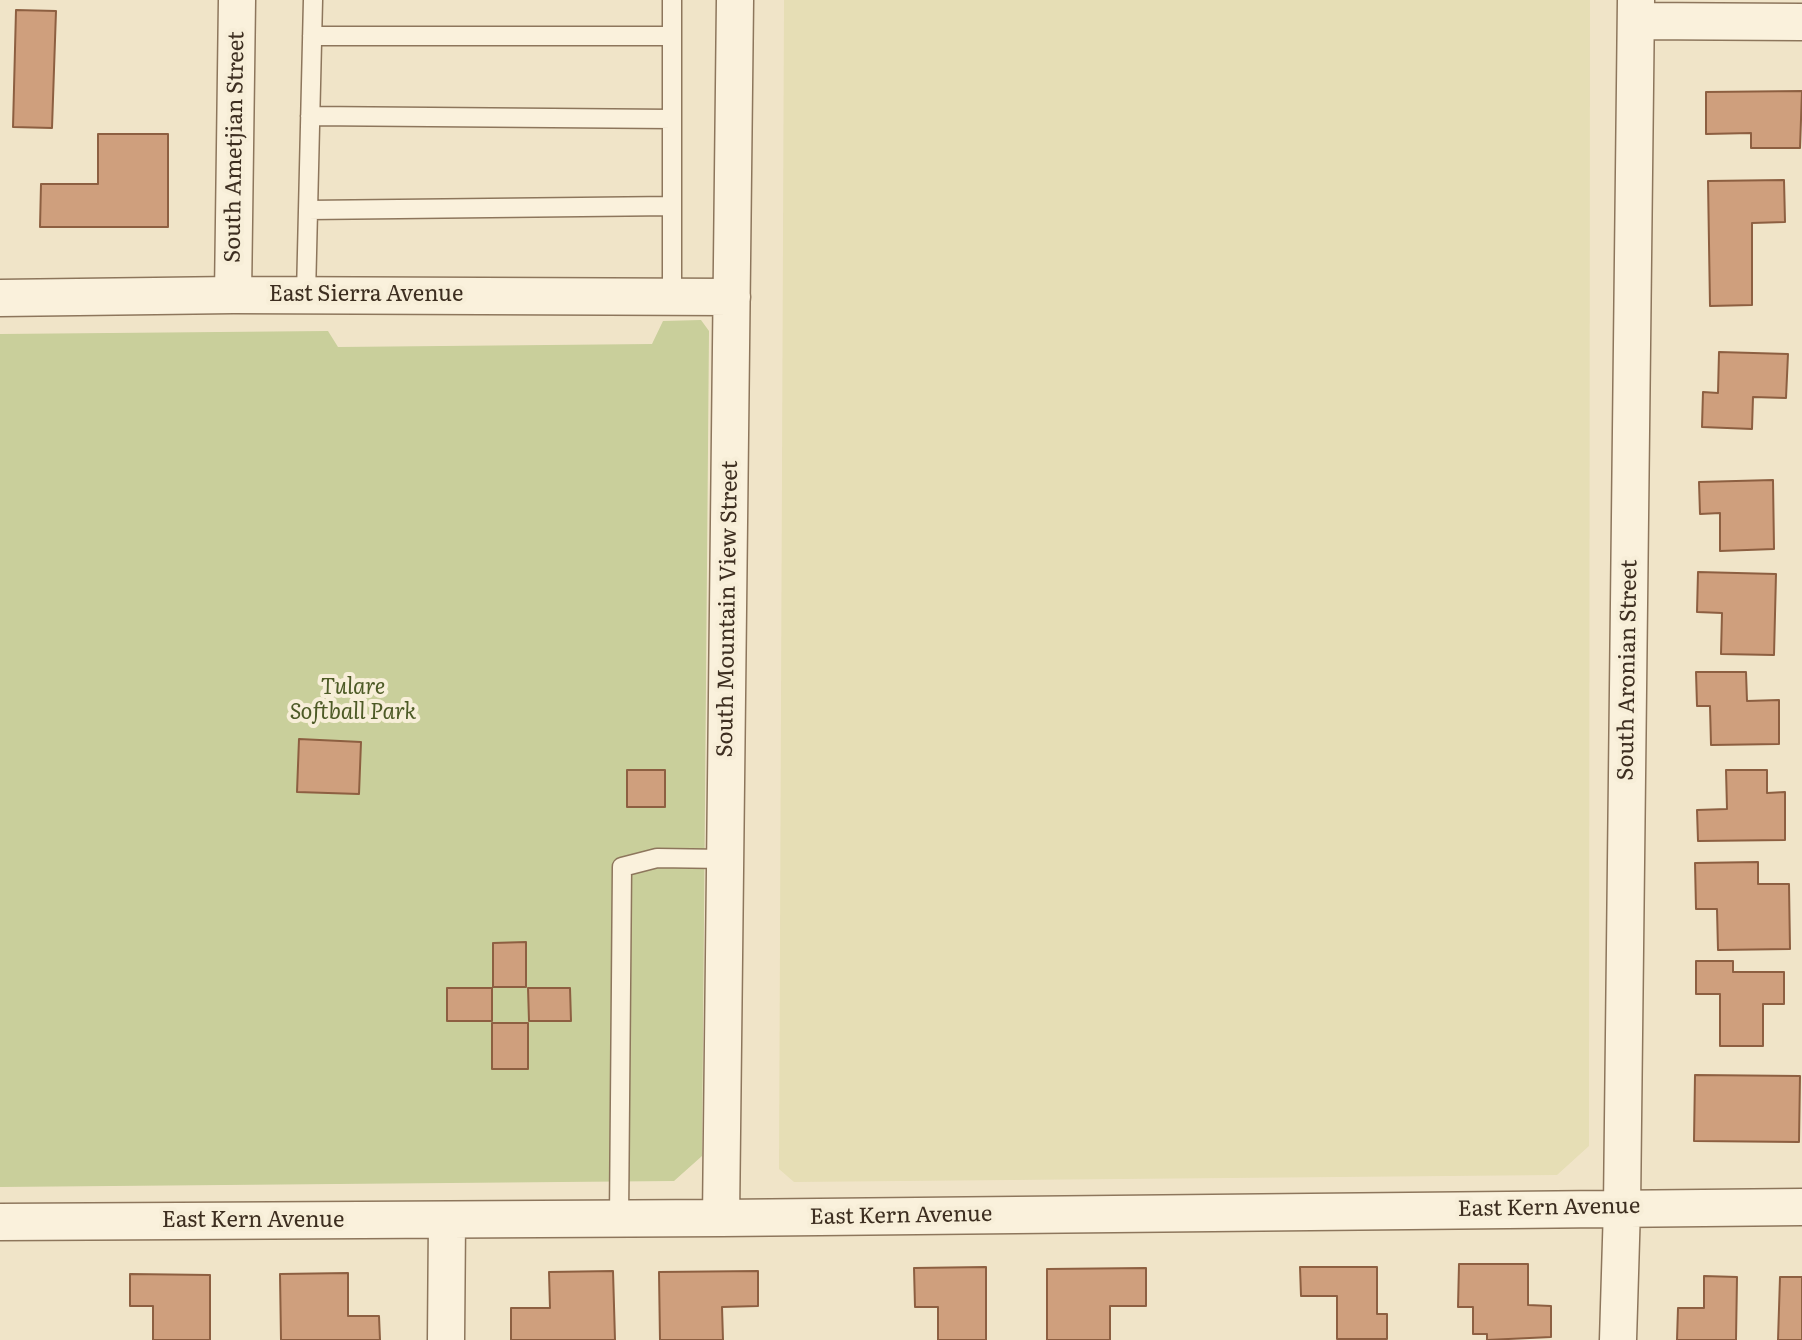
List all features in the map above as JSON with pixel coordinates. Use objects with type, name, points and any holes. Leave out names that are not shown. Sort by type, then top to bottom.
[{"type":"street","name":"South Ametjian Street","points":[[233,295],[237,0]]},
{"type":"street","name":"South Mountain View Street","points":[[721,1218],[735,0]]},
{"type":"street","points":[[1636,10],[1802,22]]},
{"type":"street","name":"South Aronian Street","points":[[1618,1340],[1636,10]]},
{"type":"street","name":"East Sierra Avenue","points":[[0,298],[233,295],[732,297]]},
{"type":"street","name":"East Kern Avenue","points":[[0,1222],[1802,1207]]},
{"type":"street","points":[[446,1340],[447,1220]]},
{"type":"lane","points":[[306,295],[313,0]]},
{"type":"lane","points":[[672,0],[672,297]]},
{"type":"lane","points":[[312,36],[672,36]]},
{"type":"lane","points":[[310,116],[672,119]]},
{"type":"lane","points":[[308,210],[672,206]]},
{"type":"lane","points":[[619,1219],[622,867],[657,858],[725,859]]},
{"type":"shaded area","points":[[784,0],[1590,0],[1589,1146],[1557,1175],[794,1182],[779,1169]]},
{"type":"green space","name":"Tulare Softball Park","points":[[701,320],[709,331],[702,1156],[674,1181],[0,1187],[0,334],[328,331],[338,347],[652,344],[663,321]]},
{"type":"building","points":[[16,10],[56,11],[52,128],[13,127]]},
{"type":"building","points":[[1802,91],[1800,148],[1751,148],[1751,133],[1706,134],[1706,92]]},
{"type":"building","points":[[98,134],[168,134],[168,227],[40,227],[41,184],[98,184]]},
{"type":"building","points":[[1784,180],[1785,222],[1752,223],[1752,305],[1710,306],[1708,181]]},
{"type":"building","points":[[1719,352],[1788,354],[1786,398],[1753,397],[1752,429],[1702,427],[1703,392],[1718,393]]},
{"type":"building","points":[[1773,480],[1774,549],[1720,551],[1720,513],[1700,514],[1699,482]]},
{"type":"building","points":[[1698,572],[1776,574],[1774,655],[1721,654],[1722,613],[1697,612]]},
{"type":"building","points":[[1696,672],[1746,672],[1747,701],[1779,700],[1779,744],[1711,745],[1710,706],[1697,706]]},
{"type":"building","points":[[299,739],[361,742],[359,794],[297,792]]},
{"type":"building","points":[[627,770],[665,770],[665,807],[627,807]]},
{"type":"building","points":[[1726,770],[1767,770],[1767,793],[1785,792],[1785,840],[1698,841],[1697,810],[1727,809]]},
{"type":"building","points":[[1758,862],[1758,884],[1789,884],[1790,949],[1718,950],[1717,909],[1696,909],[1695,863]]},
{"type":"building","points":[[526,942],[526,987],[493,987],[493,943]]},
{"type":"building","points":[[1696,961],[1733,961],[1733,972],[1784,972],[1784,1004],[1763,1004],[1763,1046],[1720,1046],[1720,994],[1696,994]]},
{"type":"building","points":[[447,988],[492,988],[492,1021],[447,1021]]},
{"type":"building","points":[[528,988],[570,988],[571,1021],[529,1021]]},
{"type":"building","points":[[492,1023],[528,1023],[528,1069],[492,1069]]},
{"type":"building","points":[[1695,1075],[1800,1076],[1799,1142],[1694,1141]]},
{"type":"building","points":[[1459,1264],[1528,1264],[1528,1305],[1551,1306],[1551,1337],[1487,1340],[1487,1334],[1473,1334],[1473,1307],[1458,1307]]},
{"type":"building","points":[[986,1267],[986,1340],[938,1340],[938,1307],[915,1307],[914,1268]]},
{"type":"building","points":[[1300,1267],[1377,1267],[1377,1314],[1387,1314],[1387,1339],[1337,1339],[1337,1296],[1301,1296]]},
{"type":"building","points":[[1146,1268],[1146,1306],[1110,1306],[1110,1340],[1047,1340],[1047,1269]]},
{"type":"building","points":[[613,1271],[615,1340],[511,1340],[511,1308],[550,1308],[549,1272]]},
{"type":"building","points":[[758,1271],[758,1306],[722,1307],[723,1340],[660,1340],[659,1272]]},
{"type":"building","points":[[348,1273],[348,1316],[379,1316],[380,1340],[281,1340],[280,1274]]},
{"type":"building","points":[[130,1274],[210,1275],[210,1340],[153,1340],[153,1306],[130,1306]]},
{"type":"building","points":[[1704,1276],[1737,1277],[1736,1340],[1677,1340],[1678,1308],[1704,1308]]},
{"type":"building","points":[[1780,1277],[1802,1277],[1802,1340],[1778,1340]]}]
